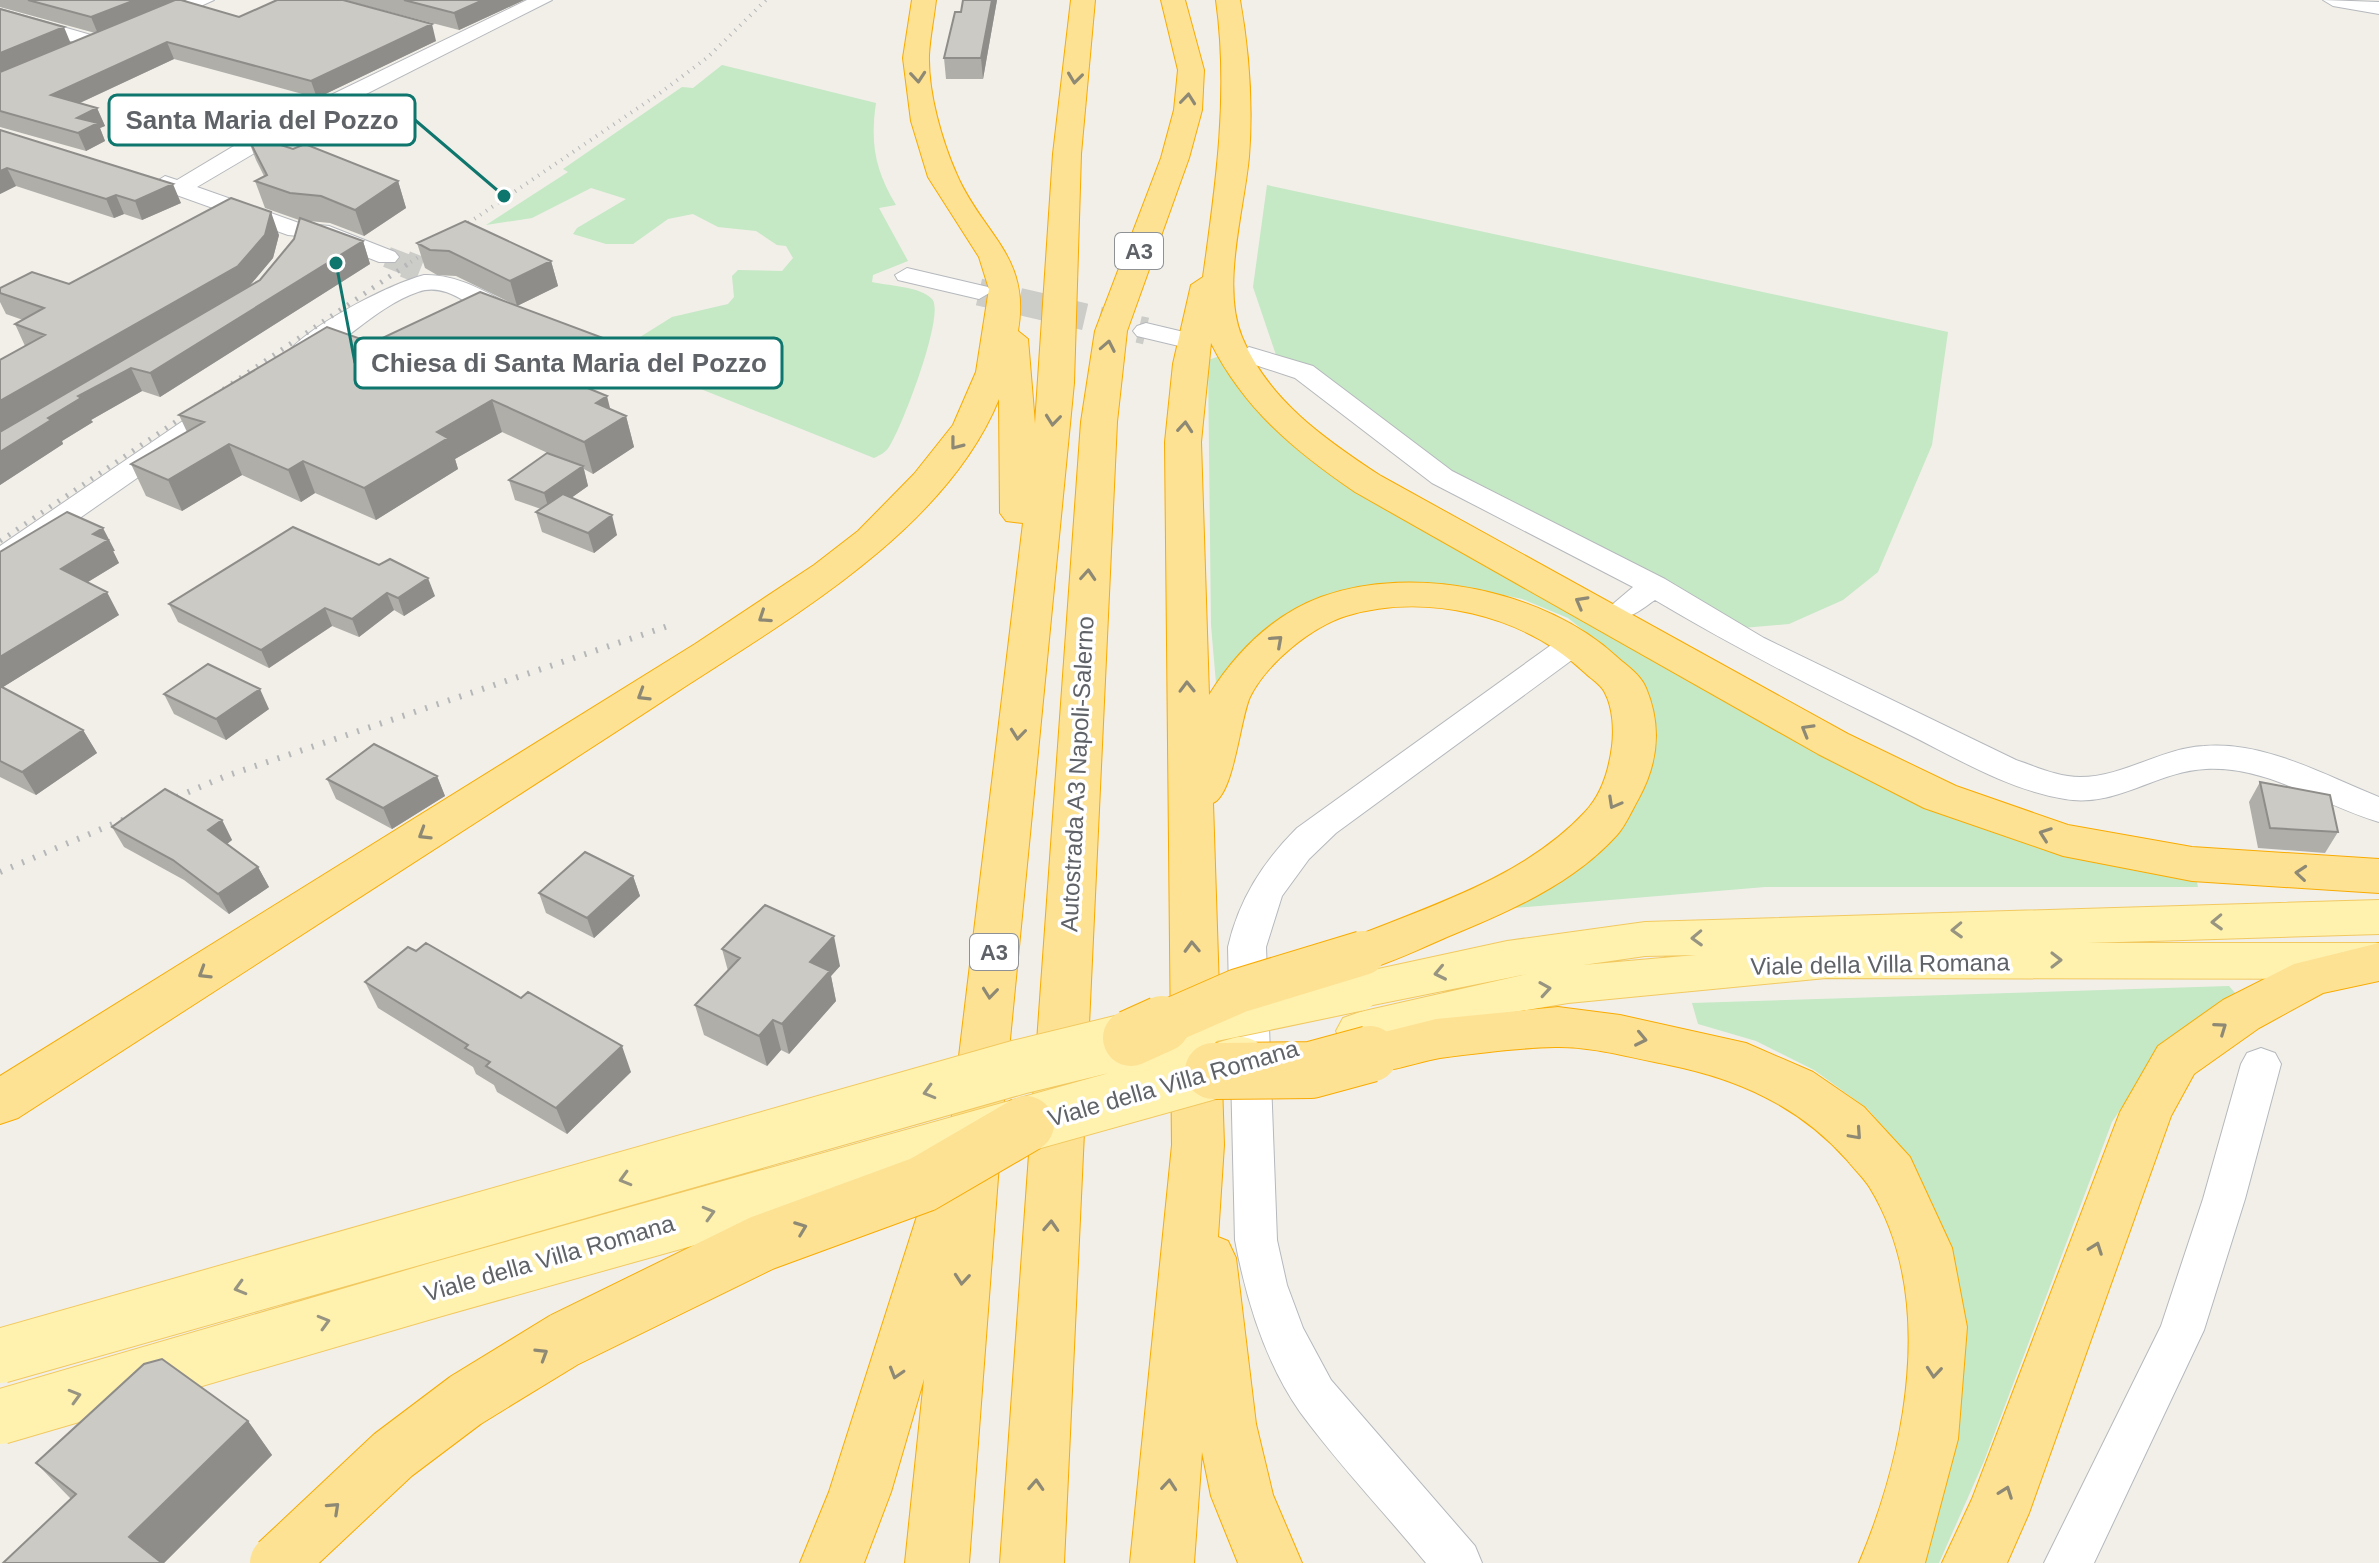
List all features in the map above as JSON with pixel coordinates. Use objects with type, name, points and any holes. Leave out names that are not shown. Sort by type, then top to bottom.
[{"type":"highway","name":"A3","points":[[924,0],[916,58],[925,121],[943,177],[995,257],[996,300],[1017,406],[1023,689]]},
{"type":"highway","name":"A3","points":[[937,1563],[1001,1118],[1023,689],[1057,383],[1067,154],[1083,0]]},
{"type":"highway","name":"Autostrada A3 Napoli-Salerno","points":[[1032,1563],[1099,422],[1111,331],[1175,158],[1188,110],[1191,70],[1173,0]]},
{"type":"highway","points":[[1228,0],[1234,38],[1235,154],[1216,295],[1224,335],[1243,373],[1310,445],[1368,484],[1833,744],[1940,797],[2063,840],[2192,864],[2324,875],[2379,876]]},
{"type":"highway","points":[[1226,213],[1198,317],[1183,442],[1198,1145],[1226,1424],[1242,1496],[1270,1563]]},
{"type":"highway","points":[[0,1103],[709,653],[828,573],[871,539],[927,482],[970,427],[993,372],[996,300]]},
{"type":"highway","points":[[1189,835],[1229,697],[1251,664],[1290,630],[1334,606],[1394,596],[1458,597],[1525,616],[1578,643],[1625,687],[1635,729],[1631,772],[1603,822],[1558,862],[1485,902],[1363,1007]]},
{"type":"highway","points":[[1974,1563],[1998,1513],[2146,1112],[2176,1060],[2241,1014],[2311,977],[2379,961]]},
{"type":"highway","points":[[1363,1007],[1495,1031],[1558,1027],[1620,1035],[1728,1057],[1795,1087],[1845,1122],[1891,1173],[1924,1248],[1938,1327],[1928,1439],[1899,1550],[1891,1563]]},
{"type":"highway","points":[[278,1563],[393,1455],[466,1400],[564,1340],[762,1243],[923,1184],[1001,1118]]},
{"type":"highway","points":[[832,1563],[1001,1118]]},
{"type":"highway","points":[[1162,1563],[1198,1145]]},
{"type":"main road","name":"Viale della Villa Romana","points":[[0,1417],[438,1289],[1001,1118],[1213,1071],[1363,1007],[1507,959],[1645,939],[2379,917]]},
{"type":"main road","name":"Viale della Villa Romana","points":[[0,1356],[1131,1038],[1363,1007],[1503,996],[1568,985],[1826,960],[2379,961]]},
{"type":"street","points":[[70,55],[204,0]]},
{"type":"street","points":[[179,188],[277,130],[542,0]]},
{"type":"street","points":[[2333,0],[2379,8]]},
{"type":"street","points":[[0,15],[98,43]]},
{"type":"street","points":[[136,174],[296,230],[321,231],[387,257]]},
{"type":"street","points":[[288,260],[296,230]]},
{"type":"street","points":[[276,371],[424,275],[536,328]]},
{"type":"street","points":[[907,275],[996,300]]},
{"type":"street","points":[[1146,331],[1179,338]]},
{"type":"street","points":[[1249,355],[1304,372],[1442,477],[1654,586],[1753,645],[1947,742],[2047,783],[2080,789],[2205,757],[2235,759],[2264,766],[2379,810]]},
{"type":"street","points":[[0,560],[250,388]]},
{"type":"street","points":[[1622,609],[1654,586]]},
{"type":"street","points":[[1458,1563],[1315,1395],[1283,1335],[1265,1285],[1256,1240],[1247,947],[1259,902],[1292,851],[1324,824],[1565,650]]},
{"type":"street","points":[[2068,1563],[2182,1330],[2224,1199],[2261,1064]]},
{"type":"green space","points":[[722,65],[876,103],[876,156],[883,180],[896,205],[879,208],[908,261],[873,275],[872,282],[920,291],[932,299],[935,309],[928,347],[903,419],[889,447],[874,458],[613,354],[672,317],[728,304],[734,297],[732,276],[738,270],[782,271],[793,258],[786,246],[777,245],[756,231],[718,227],[693,214],[668,219],[633,244],[606,244],[573,234],[577,228],[626,199],[591,188],[532,218],[486,225],[568,172],[563,169],[682,87],[693,88]]},
{"type":"green space","points":[[1267,185],[1948,332],[1932,445],[1878,572],[1843,600],[1789,624],[1742,628],[1437,469],[1276,355],[1253,287]]},
{"type":"green space","points":[[1220,356],[1258,407],[1838,757],[2196,877],[2198,887],[1765,887],[1503,909],[1612,829],[1641,795],[1655,754],[1654,717],[1599,643],[1568,618],[1522,599],[1460,586],[1416,584],[1257,640],[1216,683],[1211,625],[1208,360]]},
{"type":"green space","points":[[2229,986],[2236,994],[2167,1039],[2112,1122],[1984,1461],[1939,1563],[1912,1563],[1912,1162],[1868,1109],[1814,1070],[1756,1041],[1698,1024],[1692,1003]]},
{"type":"building","points":[[28,0],[135,0],[91,17]]},
{"type":"building","points":[[175,0],[239,17],[277,0],[343,0],[432,24],[311,81],[167,42],[51,95],[97,108],[77,118],[98,123],[78,133],[0,111],[0,72]]},
{"type":"building","points":[[404,0],[483,0],[454,13]]},
{"type":"building","points":[[963,0],[992,0],[981,58],[944,58],[955,12],[961,12]]},
{"type":"building","points":[[0,9],[64,27],[0,53]]},
{"type":"building","points":[[0,130],[173,184],[135,201],[116,195],[106,199],[7,168],[0,171]]},
{"type":"building","points":[[246,134],[293,149],[305,144],[398,181],[355,210],[321,196],[290,193],[255,181],[267,175]]},
{"type":"building","points":[[231,198],[271,212],[265,235],[238,266],[0,401],[0,360],[45,335],[15,324],[44,308],[0,293],[0,288],[32,272],[69,284]]},
{"type":"building","points":[[300,218],[363,241],[150,373],[131,368],[78,396],[81,398],[48,418],[51,420],[0,452],[0,432],[260,280],[294,239]]},
{"type":"building","points":[[465,221],[551,261],[510,281],[449,251],[430,250],[417,243]]},
{"type":"building","points":[[480,292],[603,338],[551,373],[607,396],[596,403],[626,416],[584,442],[492,400],[437,432],[448,438],[364,488],[303,461],[288,470],[229,444],[168,480],[131,464],[204,422],[179,415],[327,327],[372,343]]},
{"type":"building","points":[[547,453],[583,466],[544,493],[509,480]]},
{"type":"building","points":[[563,494],[612,515],[588,533],[536,512]]},
{"type":"building","points":[[67,512],[103,528],[93,534],[108,540],[61,569],[107,592],[0,657],[0,552]]},
{"type":"building","points":[[293,527],[379,565],[390,559],[428,578],[398,598],[387,593],[352,619],[325,608],[261,650],[169,604]]},
{"type":"building","points":[[208,664],[260,689],[216,719],[164,694]]},
{"type":"building","points":[[0,686],[83,730],[22,772],[0,761]]},
{"type":"building","points":[[374,744],[437,776],[383,808],[327,779]]},
{"type":"building","points":[[2260,782],[2330,795],[2338,832],[2270,828]]},
{"type":"building","points":[[165,789],[222,820],[208,830],[258,867],[218,894],[173,860],[112,827]]},
{"type":"building","points":[[585,852],[633,876],[587,918],[539,893]]},
{"type":"building","points":[[765,905],[834,936],[810,962],[830,971],[782,1024],[773,1020],[759,1036],[695,1005],[740,958],[722,949]]},
{"type":"building","points":[[426,943],[521,998],[528,992],[622,1046],[556,1108],[486,1066],[490,1062],[465,1048],[468,1045],[365,982],[408,947],[416,951]]},
{"type":"building","points":[[162,1359],[248,1421],[129,1537],[162,1563],[3,1563],[76,1494],[36,1463],[144,1364]]},
{"type":"tunnel","points":[[387,257],[410,266]]},
{"type":"tunnel","points":[[405,264],[410,266]]},
{"type":"tunnel","points":[[410,266],[420,270]]},
{"type":"tunnel","points":[[979,292],[1146,331]]},
{"type":"railway","points":[[405,266],[660,93],[708,57],[766,0]]},
{"type":"railway","points":[[0,541],[408,264]]},
{"type":"railway","points":[[0,872],[226,776],[674,624]]},
{"type":"place","name":"Santa Maria del Pozzo","points":[[504,196]]},
{"type":"place","name":"Chiesa di Santa Maria del Pozzo","points":[[336,263]]}]
